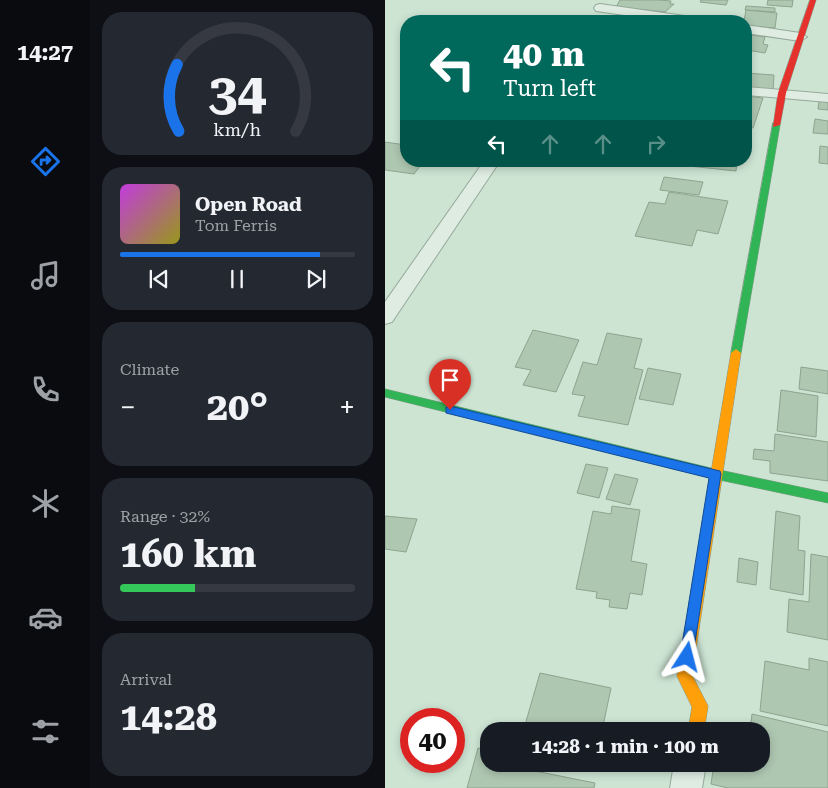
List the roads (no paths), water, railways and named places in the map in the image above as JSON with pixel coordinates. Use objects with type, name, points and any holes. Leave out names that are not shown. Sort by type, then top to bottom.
[{"type":"street","points":[[697,722],[700,706],[684,676],[715,474],[782,93],[813,0]]},
{"type":"street","points":[[595,15],[603,4],[661,15]]},
{"type":"street","points":[[752,30],[800,37]]},
{"type":"street","points":[[752,91],[828,98]]},
{"type":"street","points":[[385,317],[487,167]]},
{"type":"street","points":[[385,393],[715,474],[828,498]]},
{"type":"street","points":[[687,788],[690,772]]}]
